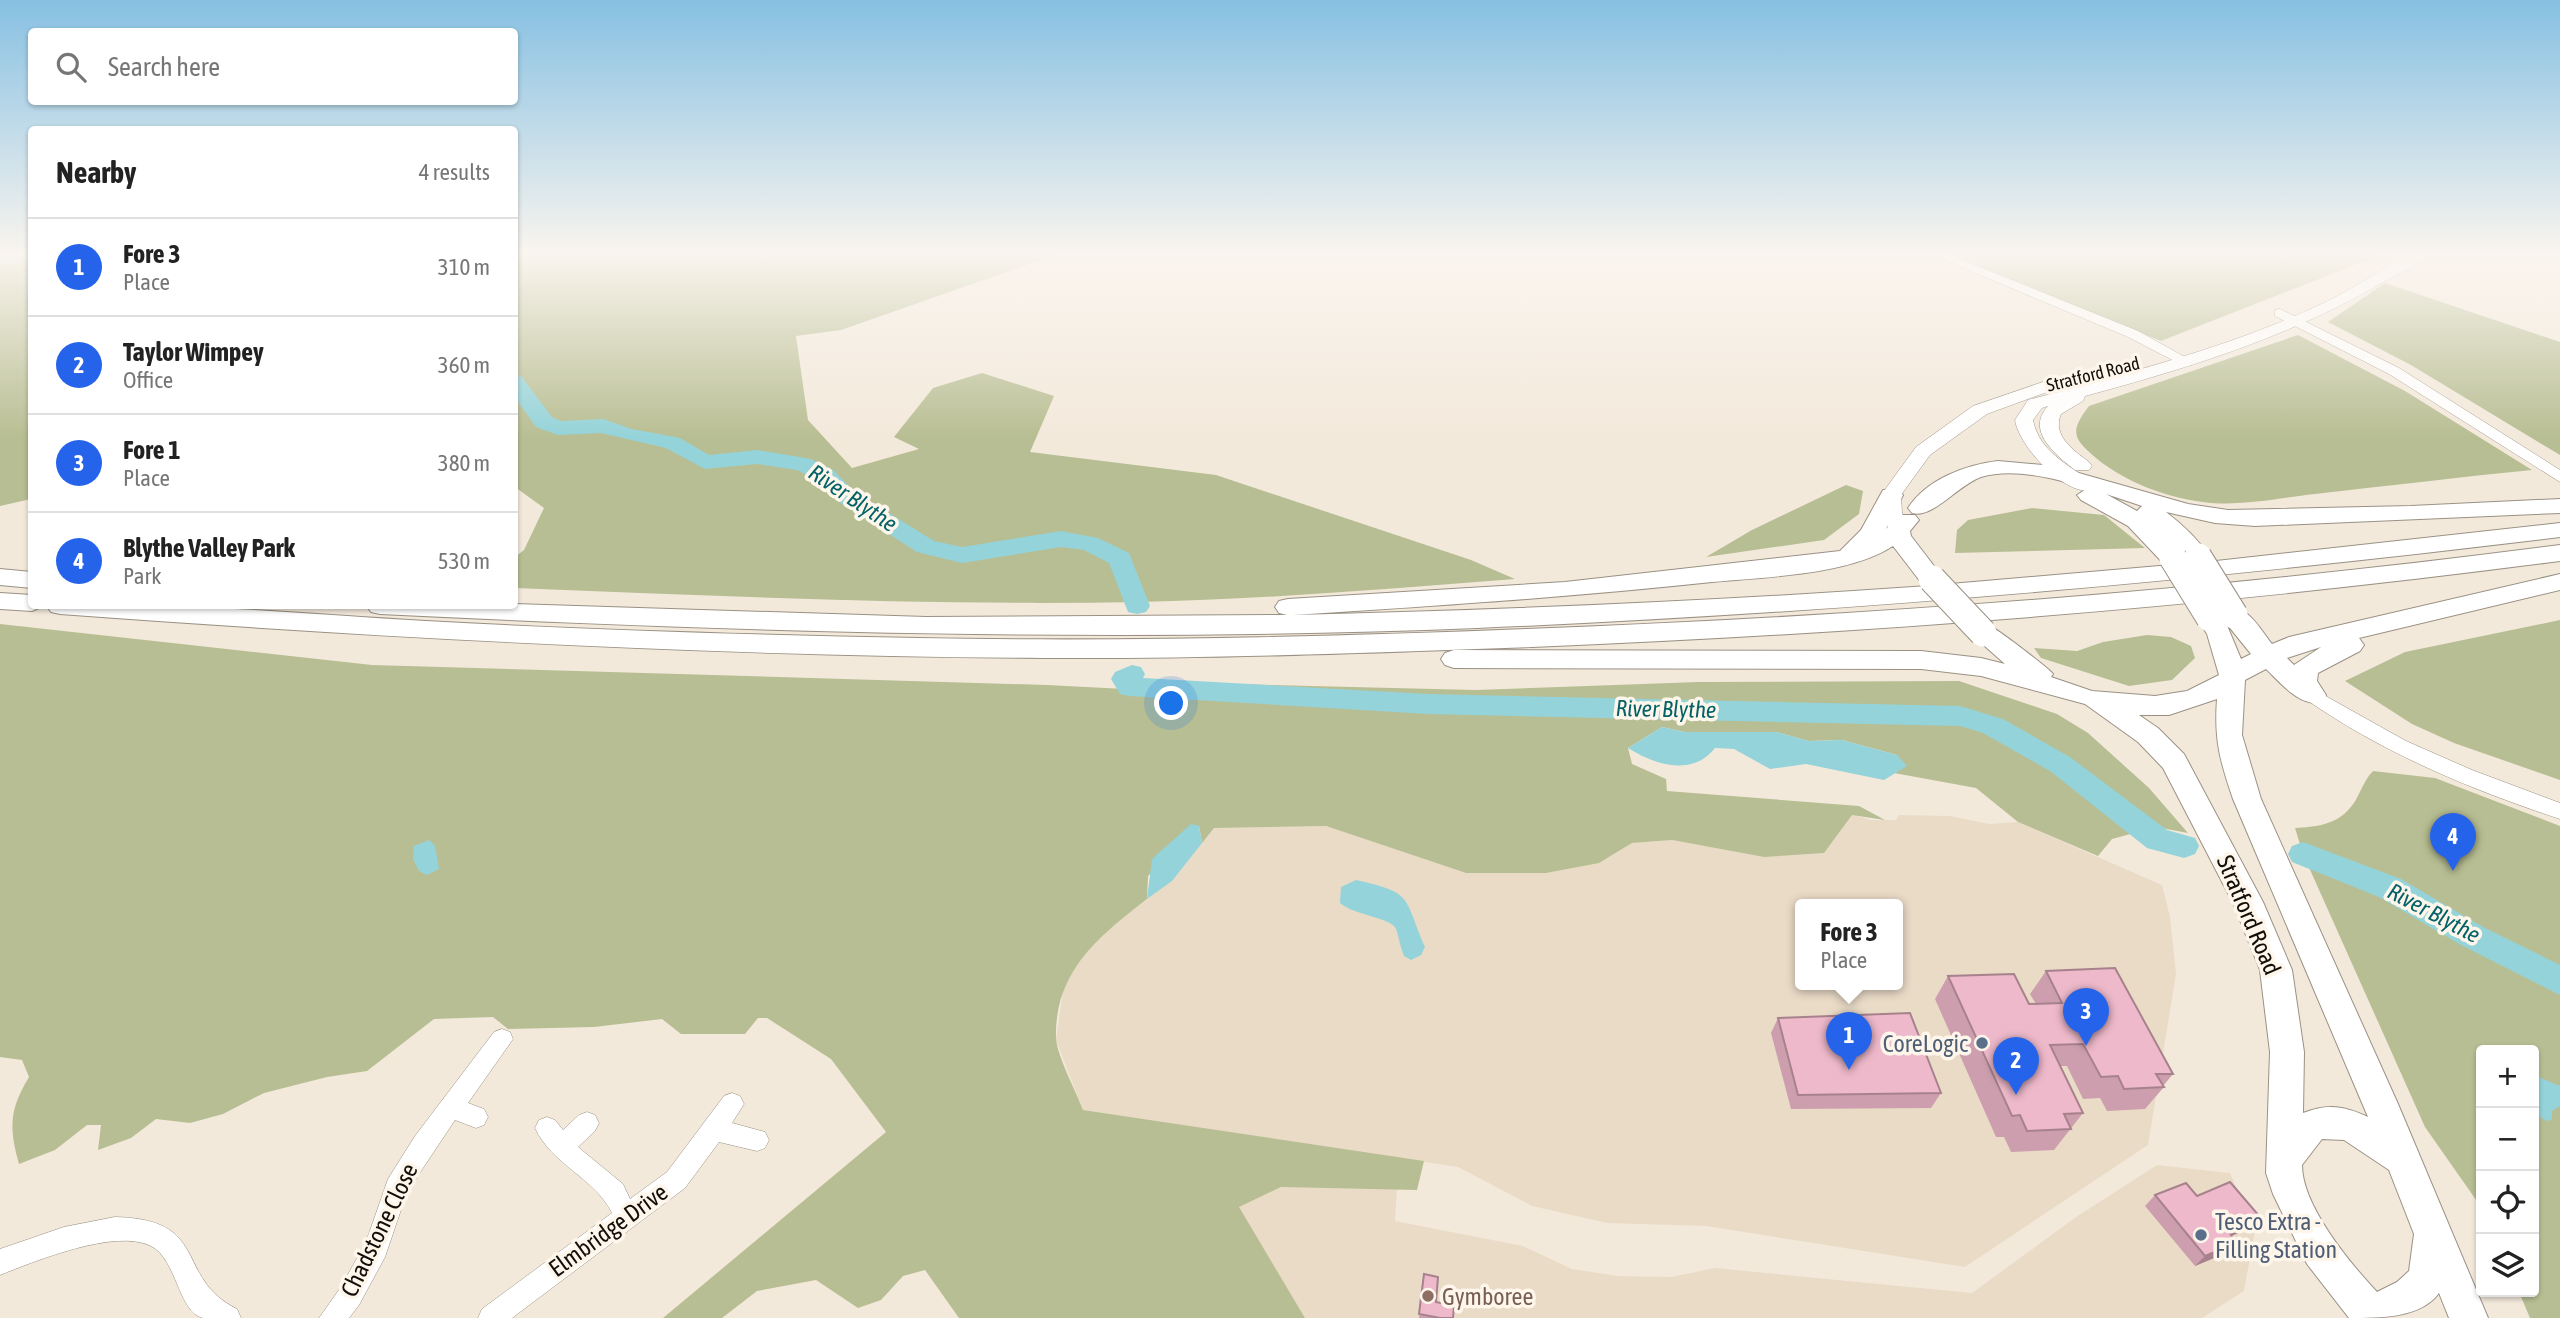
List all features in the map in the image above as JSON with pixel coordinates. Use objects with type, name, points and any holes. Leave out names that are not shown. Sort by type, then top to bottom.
[{"type":"highway","points":[[873,626],[1381,603],[1565,590],[1835,559],[1865,553],[1898,531],[1951,481],[1980,470],[2011,468],[2071,475],[2168,524],[2198,557],[2222,616]]},
{"type":"highway","points":[[1920,508],[1979,485],[2010,481],[2063,487],[2219,517],[2382,515],[2560,506]]},
{"type":"highway","points":[[1835,559],[1863,542],[1891,495]]},
{"type":"highway","points":[[2111,496],[2150,530],[2222,616],[2313,695]]},
{"type":"highway","points":[[432,609],[569,617],[873,626],[1406,623],[1800,606],[2355,557],[2560,530]]},
{"type":"highway","points":[[1898,531],[1932,579],[1983,633],[2032,670],[2089,698]]},
{"type":"highway","points":[[99,609],[294,624],[633,640],[990,648],[1218,648],[1421,643],[1805,626],[2260,590],[2560,553]]},
{"type":"highway","points":[[0,577],[28,580]]},
{"type":"highway","points":[[633,640],[816,659],[1921,660],[1981,667],[2089,698],[2143,707],[2178,705],[2203,696],[2267,656],[2289,646],[2405,621],[2560,582]]},
{"type":"highway","points":[[0,601],[28,603]]},
{"type":"highway","name":"Stratford Road","points":[[2222,616],[2220,634],[2231,678],[2228,734],[2231,753],[2247,799],[2469,1318]]},
{"type":"highway","points":[[2313,695],[2303,683],[2305,668],[2320,657],[2405,621]]},
{"type":"highway","name":"Stratford Road","points":[[2089,698],[2148,734],[2174,761],[2208,822],[2259,927],[2276,970],[2283,1007],[2287,1052],[2284,1173],[2288,1189],[2320,1254],[2374,1316]]},
{"type":"highway","points":[[2285,1159],[2312,1126],[2328,1122],[2357,1129],[2403,1159]]},
{"type":"highway","points":[[2374,1316],[2411,1296],[2423,1285],[2430,1273],[2431,1231]]},
{"type":"main road","name":"Stratford Road","points":[[2071,475],[2030,440],[2024,429],[2028,412],[2047,398],[2133,378],[2293,315]]},
{"type":"main road","name":"Stratford Road","points":[[1891,495],[1923,451],[1980,410],[2056,383],[2179,358]]},
{"type":"main road","points":[[2111,496],[2055,443],[2048,428],[2049,417],[2062,404],[2133,378]]},
{"type":"main road","points":[[1891,495],[1892,513],[1898,531]]},
{"type":"street","points":[[2078,315],[2179,358]]},
{"type":"street","points":[[2287,317],[2394,371],[2556,474]]},
{"type":"street","points":[[2313,695],[2361,725],[2436,761],[2560,811]]},
{"type":"street","name":"Chadstone Close","points":[[332,1318],[350,1296],[376,1248],[397,1187],[450,1108],[502,1039]]},
{"type":"street","name":"Elmbridge Drive","points":[[491,1318],[676,1180],[732,1104]]},
{"type":"street","points":[[450,1108],[476,1117]]},
{"type":"street","points":[[587,1123],[554,1137],[614,1192],[626,1216]]},
{"type":"street","points":[[714,1130],[757,1140]]},
{"type":"street","points":[[0,1262],[55,1242],[119,1228],[155,1234],[173,1248],[188,1281],[206,1309],[228,1318]]},
{"type":"shaded area","points":[[1852,814],[1871,820],[1896,820],[1899,815],[1950,816],[1989,824],[2018,822],[2162,885],[2170,917],[2176,974],[2148,1145],[1965,1267],[1706,1226],[1607,1223],[1532,1206],[1458,1167],[1083,1110],[1056,1040],[1064,983],[1100,935],[1171,881],[1213,828],[1326,826],[1466,873],[1599,863],[1632,843],[1672,840],[1764,857]]},
{"type":"shaded area","points":[[2157,1165],[2230,1173],[2255,1230],[2244,1291],[2202,1318],[1305,1318],[1238,1207],[1281,1187],[1397,1188],[1395,1221],[1523,1246],[1572,1269],[1618,1276],[1671,1277],[1715,1268],[1972,1293],[2076,1217]]},
{"type":"green space","points":[[0,315],[28,315],[28,500],[0,506]]},
{"type":"green space","points":[[518,315],[885,315],[841,330],[796,336],[808,420],[852,468],[919,449],[894,437],[933,388],[982,373],[1054,396],[1030,452],[1216,475],[1471,560],[1515,579],[1233,599],[1061,603],[827,600],[518,588],[518,555],[524,550],[544,508],[518,489]]},
{"type":"green space","points":[[2096,315],[2228,315],[2161,341]]},
{"type":"green space","points":[[2339,315],[2478,315],[2560,342],[2560,455],[2411,365],[2328,322]]},
{"type":"green space","points":[[2298,335],[2405,391],[2532,470],[2259,501],[2216,503],[2174,496],[2133,481],[2107,467],[2078,439],[2076,434],[2079,422],[2089,406]]},
{"type":"green space","points":[[1846,485],[1863,491],[1859,514],[1824,540],[1706,557],[1752,530]]},
{"type":"green space","points":[[2032,508],[2104,515],[2145,548],[1955,553],[1957,530],[1968,520]]},
{"type":"green space","points":[[2560,620],[2560,780],[2454,743],[2412,724],[2345,681],[2405,652]]},
{"type":"green space","points":[[0,624],[372,665],[1047,685],[1223,694],[1232,684],[1476,690],[1698,682],[1959,681],[2057,714],[2088,733],[2149,788],[2188,833],[2156,827],[2112,839],[2098,856],[2018,822],[1976,788],[1894,773],[1897,755],[1842,740],[1809,741],[1776,732],[1685,732],[1662,727],[1628,748],[1632,764],[1666,779],[1667,791],[1859,806],[1885,820],[1852,815],[1824,853],[1764,857],[1672,840],[1632,843],[1599,863],[1546,873],[1466,873],[1326,826],[1214,828],[1202,843],[1199,826],[1148,876],[1147,899],[1097,942],[1071,975],[1057,1015],[1057,1045],[1083,1110],[1424,1161],[1417,1190],[1281,1187],[1239,1207],[1305,1318],[959,1318],[925,1270],[903,1276],[881,1300],[858,1308],[816,1280],[757,1291],[722,1318],[663,1318],[886,1132],[831,1059],[767,1018],[758,1018],[745,1034],[681,1034],[662,1019],[594,1027],[508,1029],[493,1017],[434,1019],[367,1071],[327,1077],[264,1093],[223,1114],[190,1123],[156,1119],[131,1138],[98,1150],[101,1125],[87,1125],[55,1150],[19,1164],[12,1129],[14,1110],[29,1077],[22,1060],[0,1057]]},
{"type":"green space","points":[[2147,635],[2171,637],[2191,646],[2195,658],[2172,680],[2129,686],[2041,658],[2034,648],[2077,651],[2103,642]]},
{"type":"green space","points":[[2373,771],[2435,778],[2560,826],[2560,1318],[2530,1318],[2521,1297],[2539,1297],[2539,1045],[2476,1045],[2476,1200],[2425,1127],[2303,854],[2295,828],[2325,824],[2344,814],[2353,804]]},
{"type":"water","points":[[1662,727],[1685,732],[1776,732],[1809,741],[1842,740],[1897,755],[1907,766],[1884,780],[1806,764],[1770,769],[1734,749],[1715,748],[1696,763],[1673,765],[1650,759],[1628,748]]},
{"type":"water","points":[[1191,824],[1199,826],[1202,843],[1172,881],[1147,899],[1152,859]]},
{"type":"water","points":[[429,840],[435,846],[439,869],[427,875],[419,871],[413,859],[414,846]]},
{"type":"water","points":[[1356,880],[1388,889],[1404,899],[1425,947],[1421,955],[1411,960],[1404,956],[1393,925],[1340,903],[1341,887]]},
{"type":"water","points":[[2539,1077],[2560,1086],[2560,1106],[2552,1111],[2552,1119],[2547,1121],[2539,1117]]},
{"type":"building","points":[[2115,968],[2173,1074],[2156,1074],[2164,1087],[2124,1089],[2118,1076],[2101,1077],[2083,1044],[2050,1045],[2083,1113],[2064,1114],[2071,1129],[2027,1131],[2020,1115],[2012,1116],[1948,976],[2014,974],[2029,1004],[2062,1003],[2046,971]]},
{"type":"building","points":[[1910,1013],[1941,1093],[1798,1095],[1778,1018]]},
{"type":"building","name":"Tesco Extra - Filling Station","points":[[2230,1182],[2261,1218],[2228,1231],[2237,1243],[2205,1256],[2155,1195],[2186,1183],[2197,1196]]},
{"type":"building","name":"Gymboree","points":[[1424,1274],[1438,1277],[1436,1302],[1454,1306],[1453,1318],[1419,1314]]},
{"type":"waterway","name":"River Blythe","points":[[518,386],[544,422],[558,428],[603,426],[627,435],[672,443],[705,462],[757,457],[803,464],[825,475],[847,497],[926,547],[962,555],[1061,539],[1090,543],[1120,559],[1137,606]]},
{"type":"waterway","name":"River Blythe","points":[[1132,674],[1124,679],[1129,687],[1428,704],[1960,716],[1993,726],[2060,764],[2158,840],[2184,846]]},
{"type":"waterway","name":"River Blythe","points":[[2303,854],[2390,888],[2472,936],[2560,981]]},
{"type":"place","name":"Blythe Valley Park","points":[[2453,871]]},
{"type":"place","name":"CoreLogic","points":[[1982,1043]]},
{"type":"place","name":"Fore 1","points":[[2086,1046]]},
{"type":"place","name":"Fore 3","points":[[1849,1070]]},
{"type":"place","name":"Taylor Wimpey","points":[[2016,1095]]},
{"type":"place","name":"Tesco Extra - Filling Station","points":[[2201,1235]]},
{"type":"place","name":"Gymboree","points":[[1428,1296]]}]
